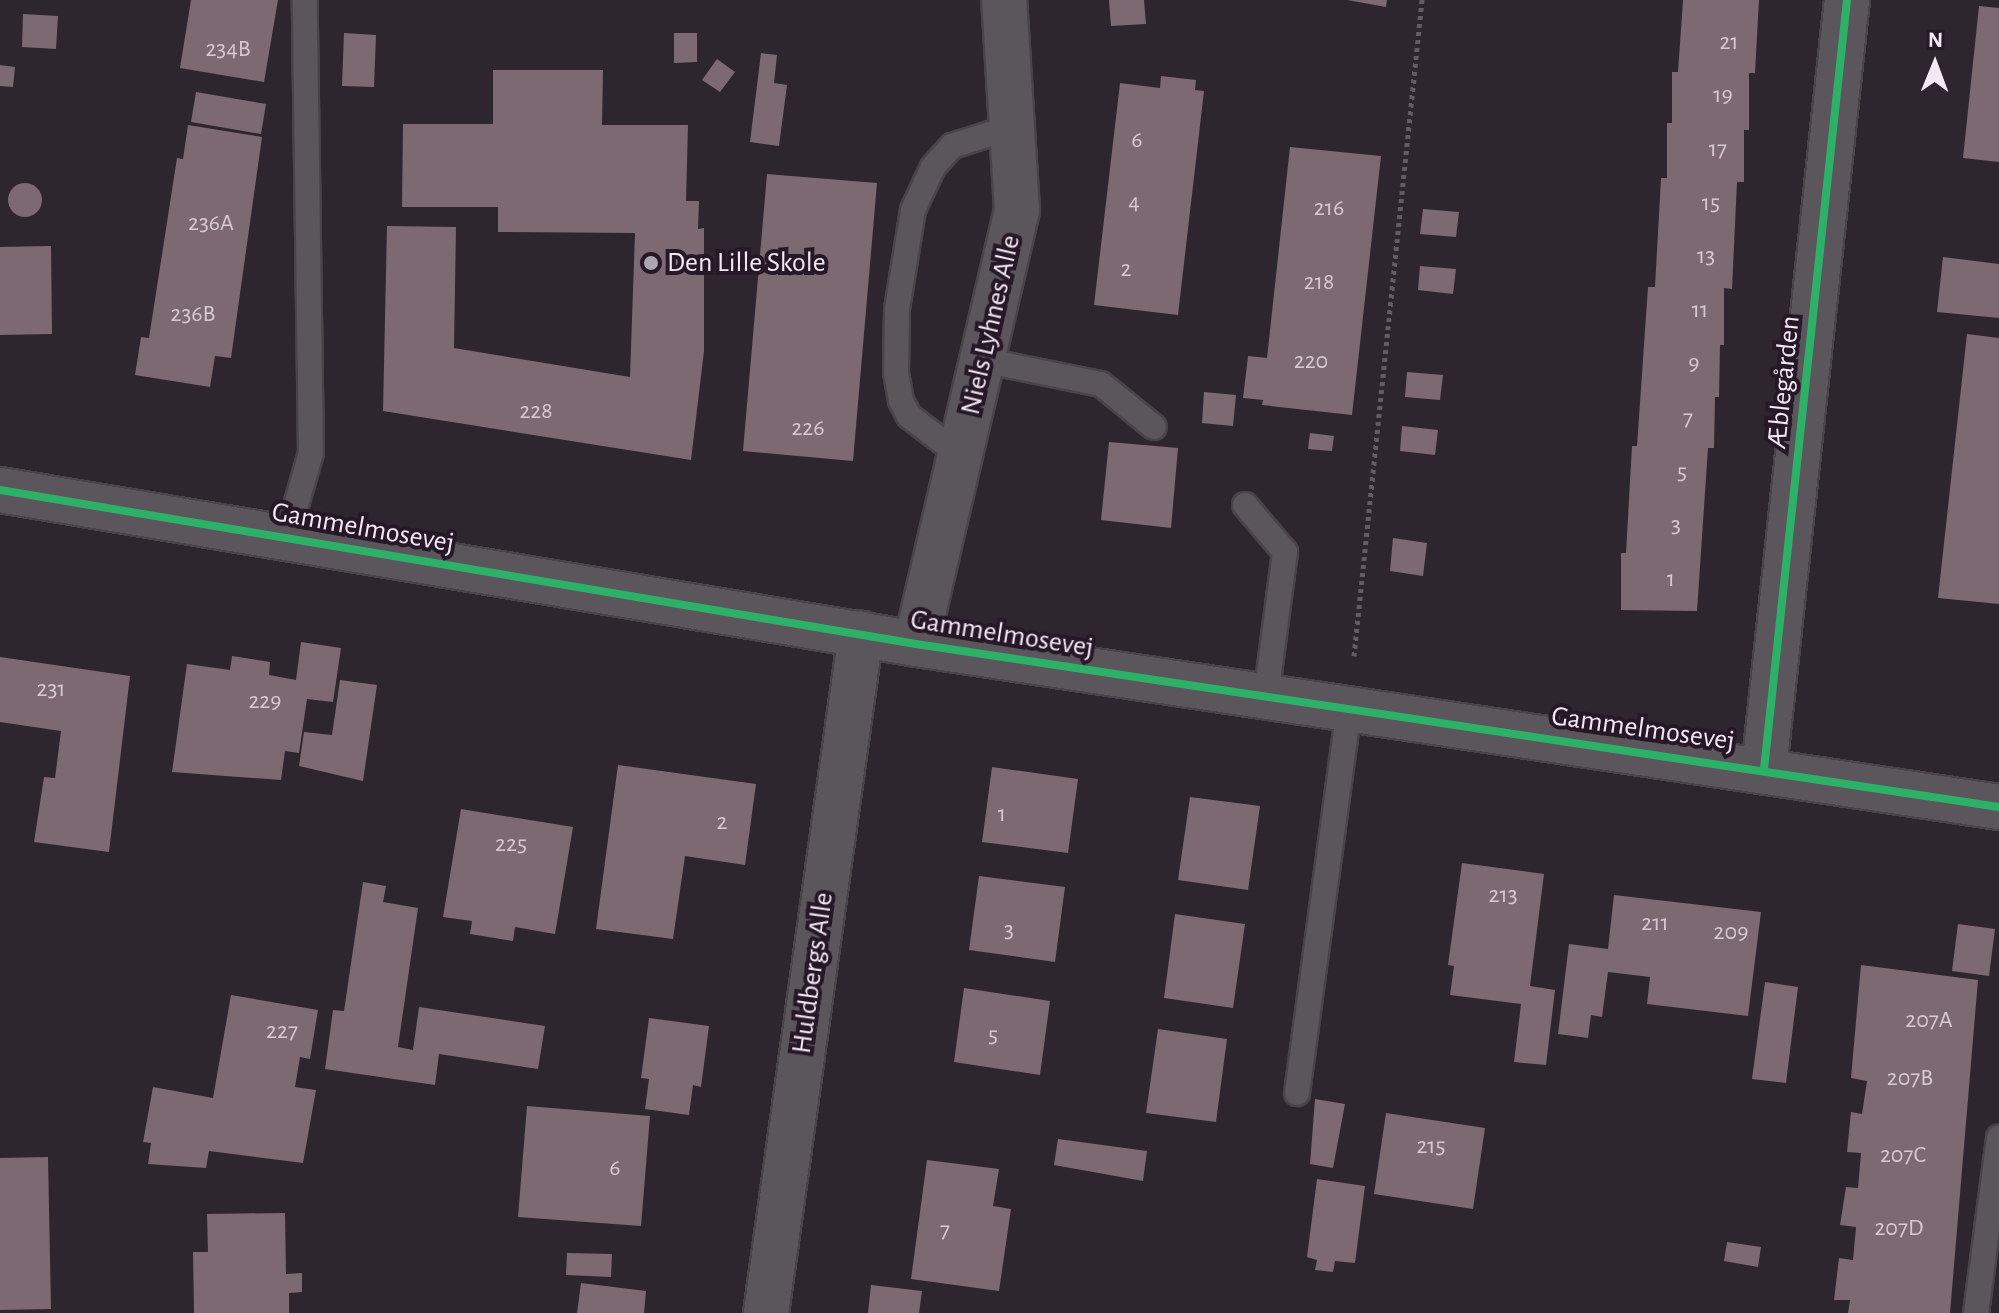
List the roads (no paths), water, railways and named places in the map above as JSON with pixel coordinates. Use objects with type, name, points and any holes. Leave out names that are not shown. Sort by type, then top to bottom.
[{"type":"street","name":"Niels Lyhnes Alle","points":[[916,644],[1017,210],[1004,0]]},
{"type":"street","name":"Æblegården","points":[[1764,769],[1847,0]]},
{"type":"street","name":"Gammelmosevej","points":[[0,490],[916,644],[1764,769],[1999,807]]},
{"type":"street","name":"Huldbergs Alle","points":[[766,1313],[861,634]]},
{"type":"lane","points":[[287,537],[311,453],[305,0]]},
{"type":"lane","points":[[960,455],[909,416],[901,401],[897,322],[906,253],[913,210],[933,167],[952,146],[1012,127]]},
{"type":"lane","points":[[982,360],[1101,384],[1154,427]]},
{"type":"lane","points":[[1245,505],[1285,552],[1266,696]]},
{"type":"lane","points":[[1297,1093],[1349,709]]},
{"type":"lane","points":[[1976,1313],[1999,1138]]},
{"type":"place","name":"Den Lille Skole","points":[[651,263]]}]
